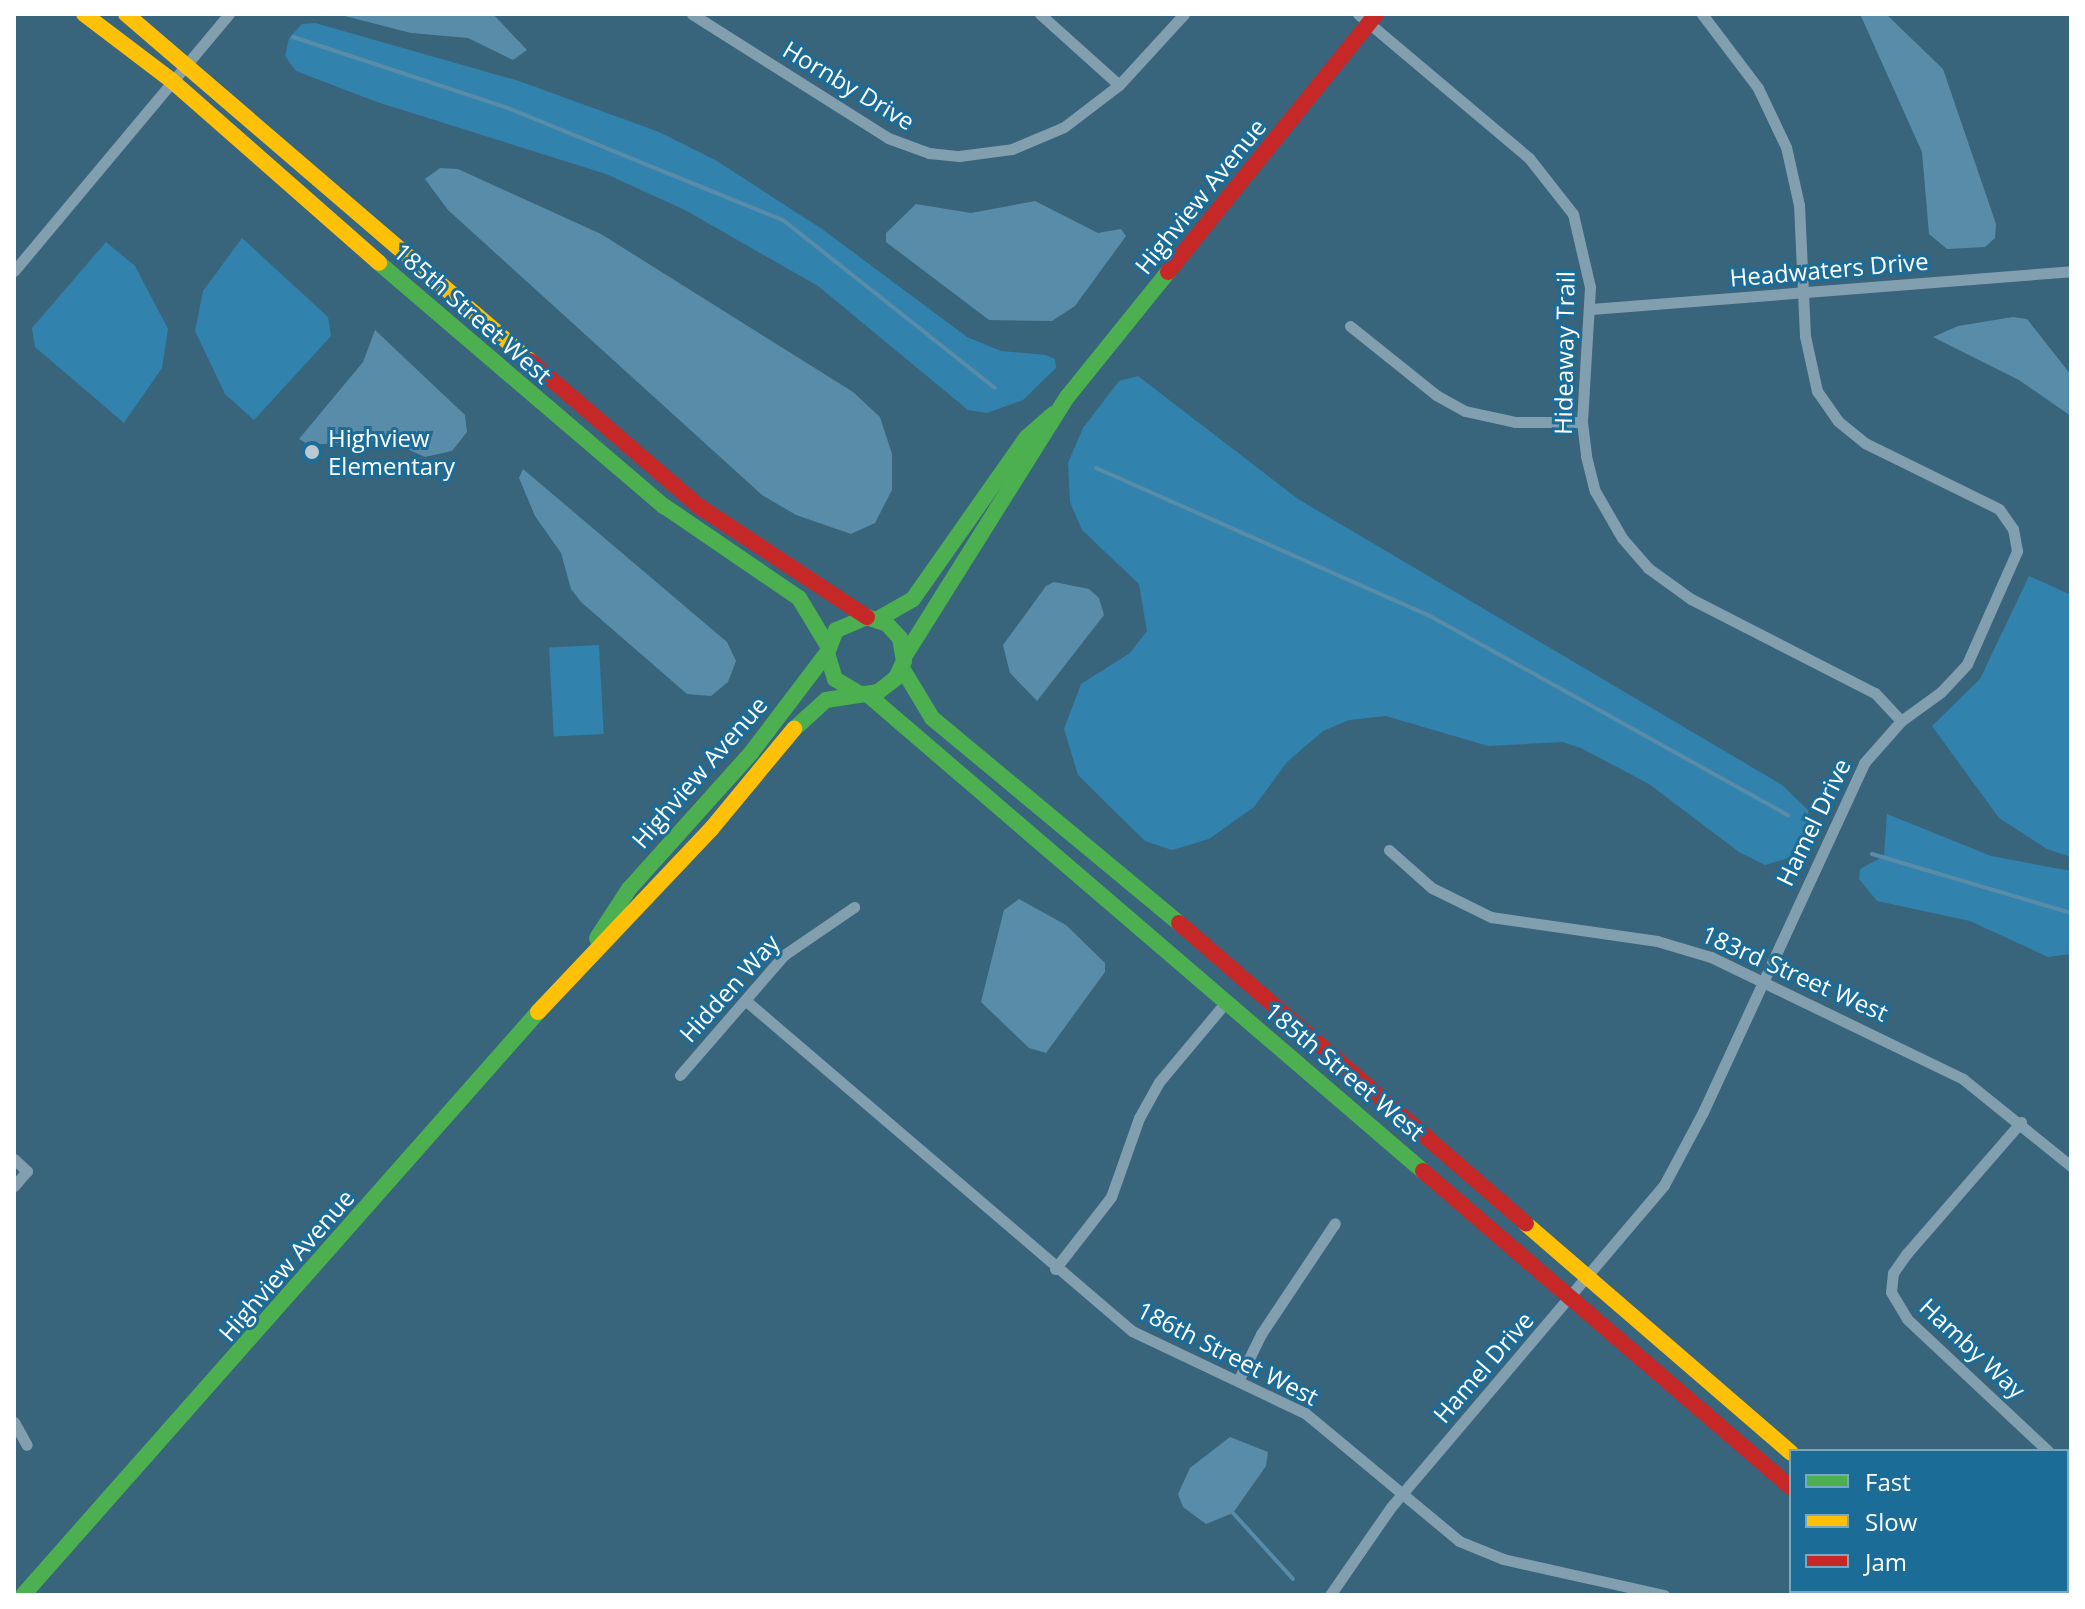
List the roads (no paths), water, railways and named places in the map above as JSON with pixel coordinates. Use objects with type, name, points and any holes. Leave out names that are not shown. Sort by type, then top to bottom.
[{"type":"street","name":"185th Street West","points":[[84,14],[171,80],[615,465],[799,598],[828,650]]},
{"type":"street","name":"185th Street West","points":[[126,14],[700,507],[873,618]]},
{"type":"street","points":[[14,271],[229,14]]},
{"type":"street","name":"Hornby Drive","points":[[692,14],[888,138],[929,153],[985,154],[1041,140],[1119,85],[1184,14]]},
{"type":"street","points":[[1040,14],[1119,85]]},
{"type":"street","name":"Hamel Drive","points":[[1330,1595],[1402,1495],[1574,1297],[1672,1172],[1864,763],[1901,721],[1941,692],[1967,664],[2011,572],[2017,542],[2008,520],[1992,503],[1865,443],[1838,421],[1810,373],[1799,205],[1786,147],[1758,88],[1702,14]]},
{"type":"street","name":"Hideaway Trail","points":[[1367,17],[1554,183],[1585,246],[1591,309],[1582,422],[1595,491],[1622,538],[1648,568],[1727,621],[1875,693],[1901,721]]},
{"type":"street","name":"Highview Avenue","points":[[581,963],[629,889],[751,753],[828,650],[843,625],[873,618],[913,599],[1027,437],[1060,408],[1367,17]]},
{"type":"street","name":"Headwaters Drive","points":[[1591,309],[2071,271]]},
{"type":"street","points":[[1350,326],[1436,395],[1465,411],[1515,422],[1582,422]]},
{"type":"street","name":"Highview Avenue","points":[[23,1595],[581,963],[656,890],[802,719],[826,700],[888,686],[1043,443],[1060,408]]},
{"type":"street","points":[[873,618],[900,638],[903,662]]},
{"type":"street","points":[[828,650],[835,679],[863,693]]},
{"type":"street","name":"185th Street West","points":[[903,662],[932,718],[1047,809],[1789,1451]]},
{"type":"street","name":"185th Street West","points":[[863,693],[1574,1297],[1789,1485]]},
{"type":"street","name":"183rd Street West","points":[[1389,850],[1432,888],[1491,917],[1673,945],[1762,981],[1934,1062],[1982,1091],[2071,1166]]},
{"type":"street","name":"Hidden Way","points":[[680,1075],[793,948],[854,907]]},
{"type":"street","name":"186th Street West","points":[[745,1000],[1055,1269],[1132,1331],[1305,1413],[1402,1495],[1472,1548],[1664,1595]]},
{"type":"street","points":[[1055,1269],[1111,1197],[1139,1118],[1159,1082],[1226,1002]]},
{"type":"street","name":"Hamby Way","points":[[2021,1122],[1907,1253],[1893,1273],[1891,1292],[1907,1319],[2046,1449]]},
{"type":"street","points":[[14,1159],[27,1171],[14,1186]]},
{"type":"street","points":[[1238,1381],[1261,1334],[1335,1223]]},
{"type":"street","points":[[14,1422],[27,1445]]},
{"type":"waterway","points":[[293,37],[508,108],[783,220],[995,388]]},
{"type":"waterway","points":[[1096,468],[1430,616],[1788,815]]},
{"type":"waterway","points":[[1872,854],[2071,913]]},
{"type":"waterway","points":[[1233,1513],[1293,1579]]},
{"type":"place","name":"Highview Elementary","points":[[312,452]]}]
